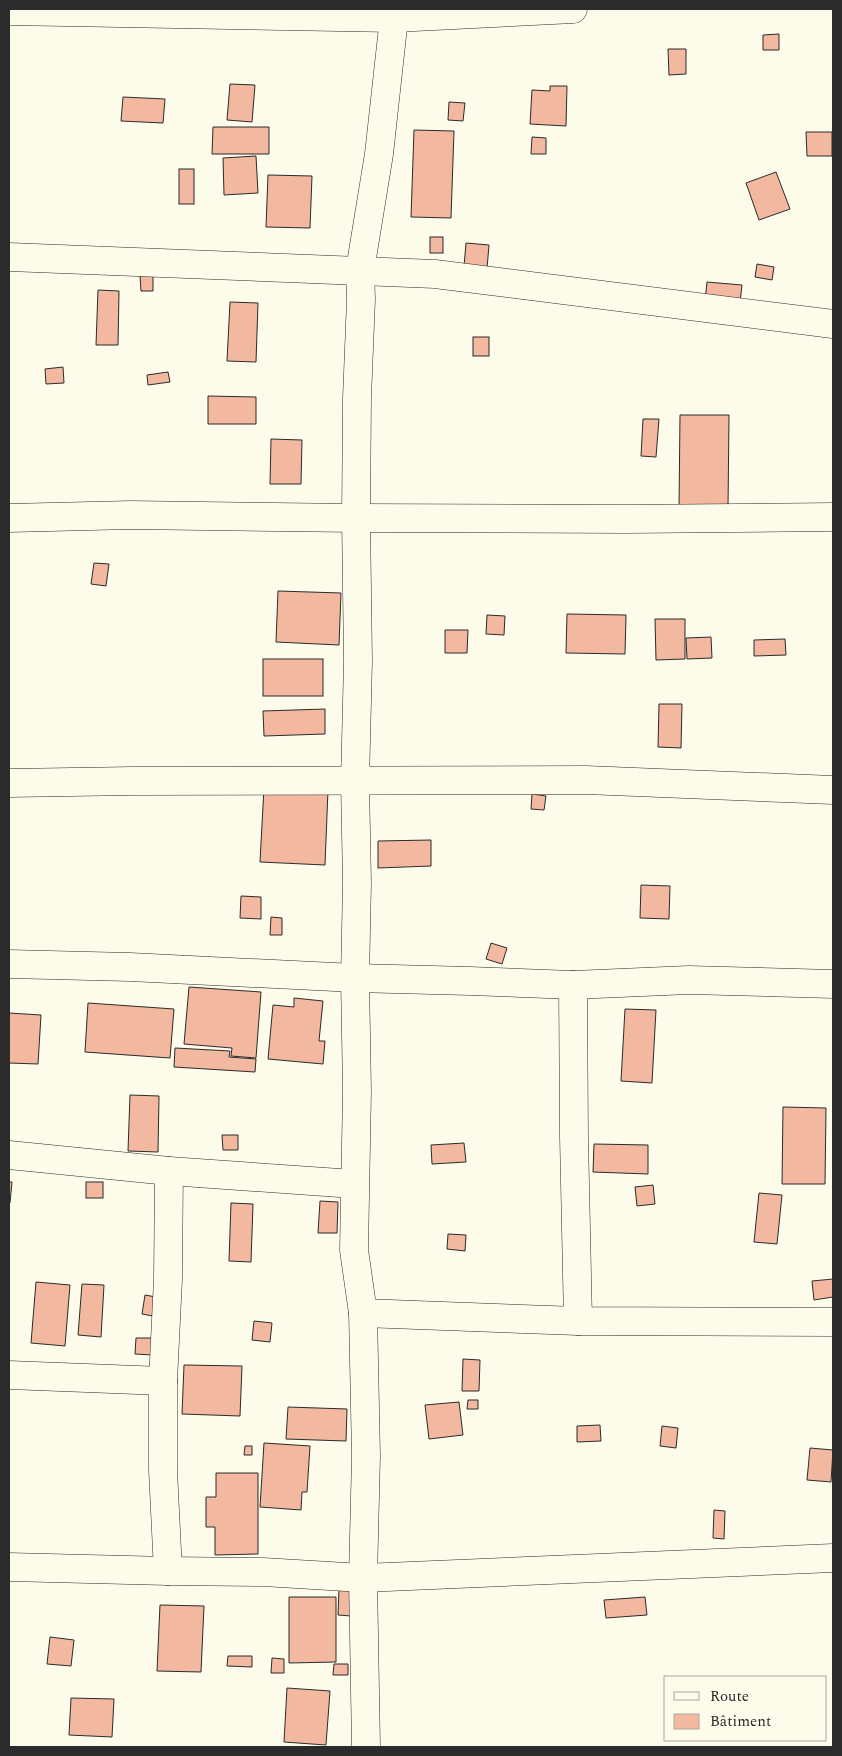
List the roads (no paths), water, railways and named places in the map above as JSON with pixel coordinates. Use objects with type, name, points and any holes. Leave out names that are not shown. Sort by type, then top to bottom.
[{"type":"street","points":[[9,11],[394,18],[573,9]]},
{"type":"street","points":[[366,1747],[363,1578],[366,1456],[363,1313],[354,1250],[357,1091],[355,782],[358,661],[357,398],[361,299],[360,270],[379,154],[394,18]]},
{"type":"street","points":[[9,257],[435,274],[833,324]]},
{"type":"street","points":[[9,518],[132,516],[638,519],[833,517]]},
{"type":"street","points":[[9,783],[586,780],[833,790]]},
{"type":"street","points":[[9,964],[130,967],[355,978],[573,985],[689,980],[833,984]]},
{"type":"street","points":[[573,985],[578,1321]]},
{"type":"street","points":[[9,1155],[169,1171],[354,1184]]},
{"type":"street","points":[[168,1572],[163,1470],[163,1382],[168,1279],[169,1171]]},
{"type":"street","points":[[363,1313],[578,1321],[833,1322]]},
{"type":"street","points":[[9,1375],[163,1382]]},
{"type":"street","points":[[9,1567],[168,1572],[263,1572],[363,1578],[833,1558]]}]
